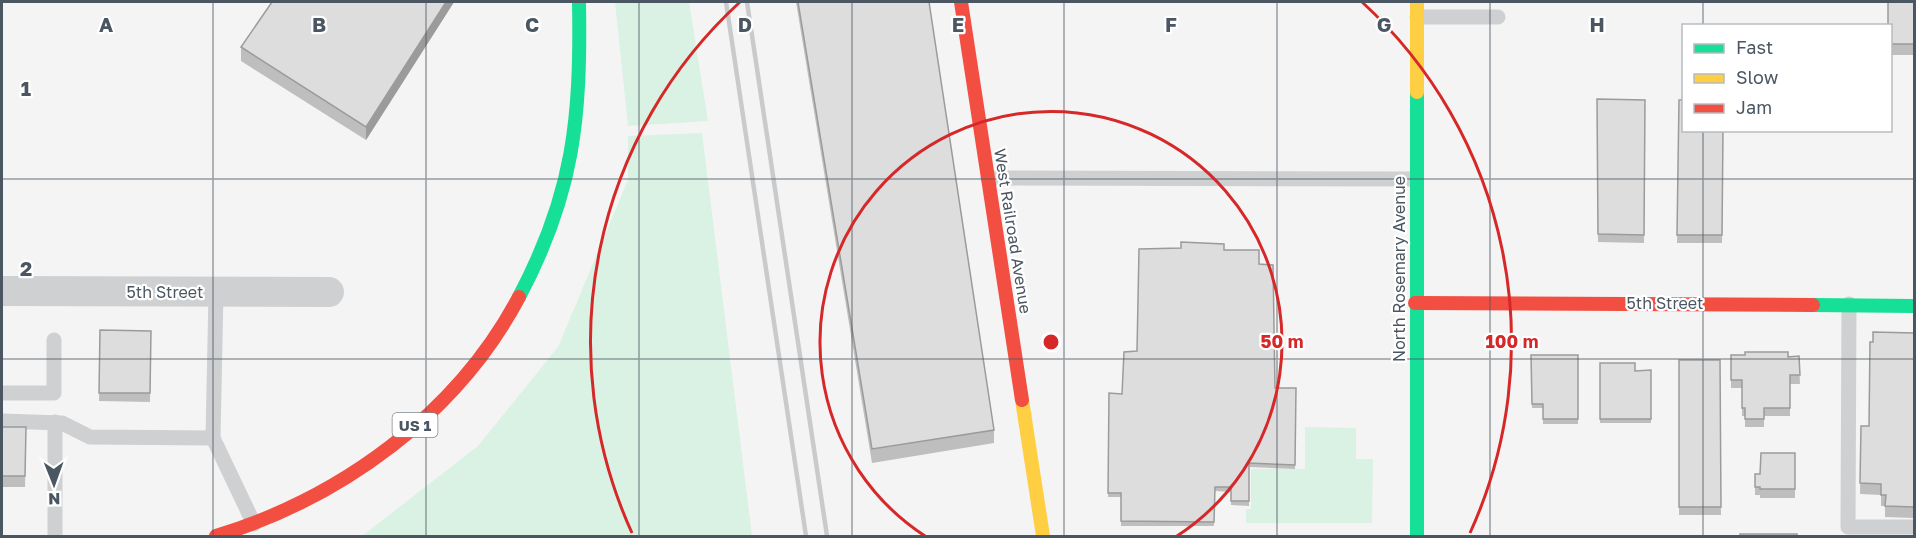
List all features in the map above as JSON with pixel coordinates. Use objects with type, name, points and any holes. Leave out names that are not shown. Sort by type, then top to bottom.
[{"type":"street","name":"US 1","points":[[216,537],[254,524],[305,502],[352,475],[400,439],[444,400],[504,323],[547,239],[564,188],[578,117],[581,72],[579,2]]},
{"type":"street","name":"West Railroad Avenue","points":[[962,2],[1043,537]]},
{"type":"street","name":"North Rosemary Avenue","points":[[1417,9],[1415,303],[1417,537]]},
{"type":"street","name":"5th Street","points":[[2,291],[329,292]]},
{"type":"street","name":"5th Street","points":[[1415,303],[1914,306]]},
{"type":"lane","points":[[1417,9],[1498,17]]},
{"type":"lane","points":[[988,178],[1416,179]]},
{"type":"lane","points":[[216,293],[213,438],[254,524]]},
{"type":"lane","points":[[1849,304],[1848,527],[1914,528]]},
{"type":"lane","points":[[2,393],[54,393],[54,340]]},
{"type":"lane","points":[[2,421],[62,423],[90,437],[213,438]]},
{"type":"lane","points":[[55,422],[55,537]]},
{"type":"green space","points":[[615,2],[689,2],[708,121],[628,126]]},
{"type":"green space","points":[[702,133],[752,536],[362,536],[478,446],[558,347],[628,180],[628,136]]},
{"type":"green space","points":[[1305,427],[1356,428],[1356,459],[1373,459],[1372,523],[1246,523],[1246,509],[1251,509],[1251,469],[1305,469]]},
{"type":"building","points":[[272,2],[446,2],[366,127],[241,47]]},
{"type":"building","points":[[798,2],[929,2],[994,430],[872,449]]},
{"type":"building","points":[[1888,2],[1914,2],[1914,44],[1892,44],[1892,24],[1888,24]]},
{"type":"building","points":[[1597,99],[1645,100],[1644,235],[1598,234]]},
{"type":"building","points":[[1679,100],[1682,100],[1682,132],[1723,132],[1722,235],[1677,235]]},
{"type":"building","points":[[1181,242],[1224,244],[1224,250],[1259,250],[1259,264],[1273,265],[1275,388],[1296,388],[1295,465],[1249,463],[1249,501],[1231,501],[1231,487],[1215,487],[1214,522],[1121,521],[1121,493],[1108,493],[1109,393],[1122,394],[1124,352],[1137,351],[1139,249],[1181,248]]},
{"type":"building","points":[[100,330],[151,331],[150,393],[99,393]]},
{"type":"building","points":[[1873,332],[1914,333],[1914,507],[1885,506],[1886,495],[1881,495],[1881,484],[1860,483],[1861,426],[1869,426],[1870,342],[1873,342]]},
{"type":"building","points":[[1745,352],[1788,352],[1788,357],[1799,356],[1800,375],[1790,375],[1790,408],[1764,408],[1764,419],[1745,419],[1745,408],[1742,408],[1742,380],[1731,380],[1731,355],[1745,355]]},
{"type":"building","points":[[1531,355],[1578,355],[1578,419],[1543,419],[1543,404],[1532,404]]},
{"type":"building","points":[[1679,360],[1720,360],[1721,507],[1679,507]]},
{"type":"building","points":[[1600,363],[1635,363],[1635,371],[1651,370],[1651,419],[1600,419]]},
{"type":"building","points":[[2,427],[26,427],[25,476],[2,476]]},
{"type":"building","points":[[1761,453],[1795,453],[1795,489],[1755,487],[1755,474],[1760,474]]},
{"type":"building","points":[[1740,534],[1797,534],[1797,537],[1740,537]]},
{"type":"railway","points":[[726,2],[806,536]]},
{"type":"railway","points":[[747,2],[827,536]]},
{"type":"traffic: fast","points":[[519,297],[552,223],[563,189],[575,119],[579,2]]},
{"type":"traffic: fast","points":[[1417,92],[1417,536]]},
{"type":"traffic: fast","points":[[1813,305],[1914,306]]},
{"type":"traffic: slow","points":[[1417,2],[1417,92]]},
{"type":"traffic: slow","points":[[1022,400],[1043,536]]},
{"type":"traffic: jam","points":[[961,2],[1022,400]]},
{"type":"traffic: jam","points":[[216,536],[262,520],[307,499],[350,475],[391,446],[429,414],[463,378],[493,339],[519,297]]},
{"type":"traffic: jam","points":[[1415,303],[1813,305]]}]
